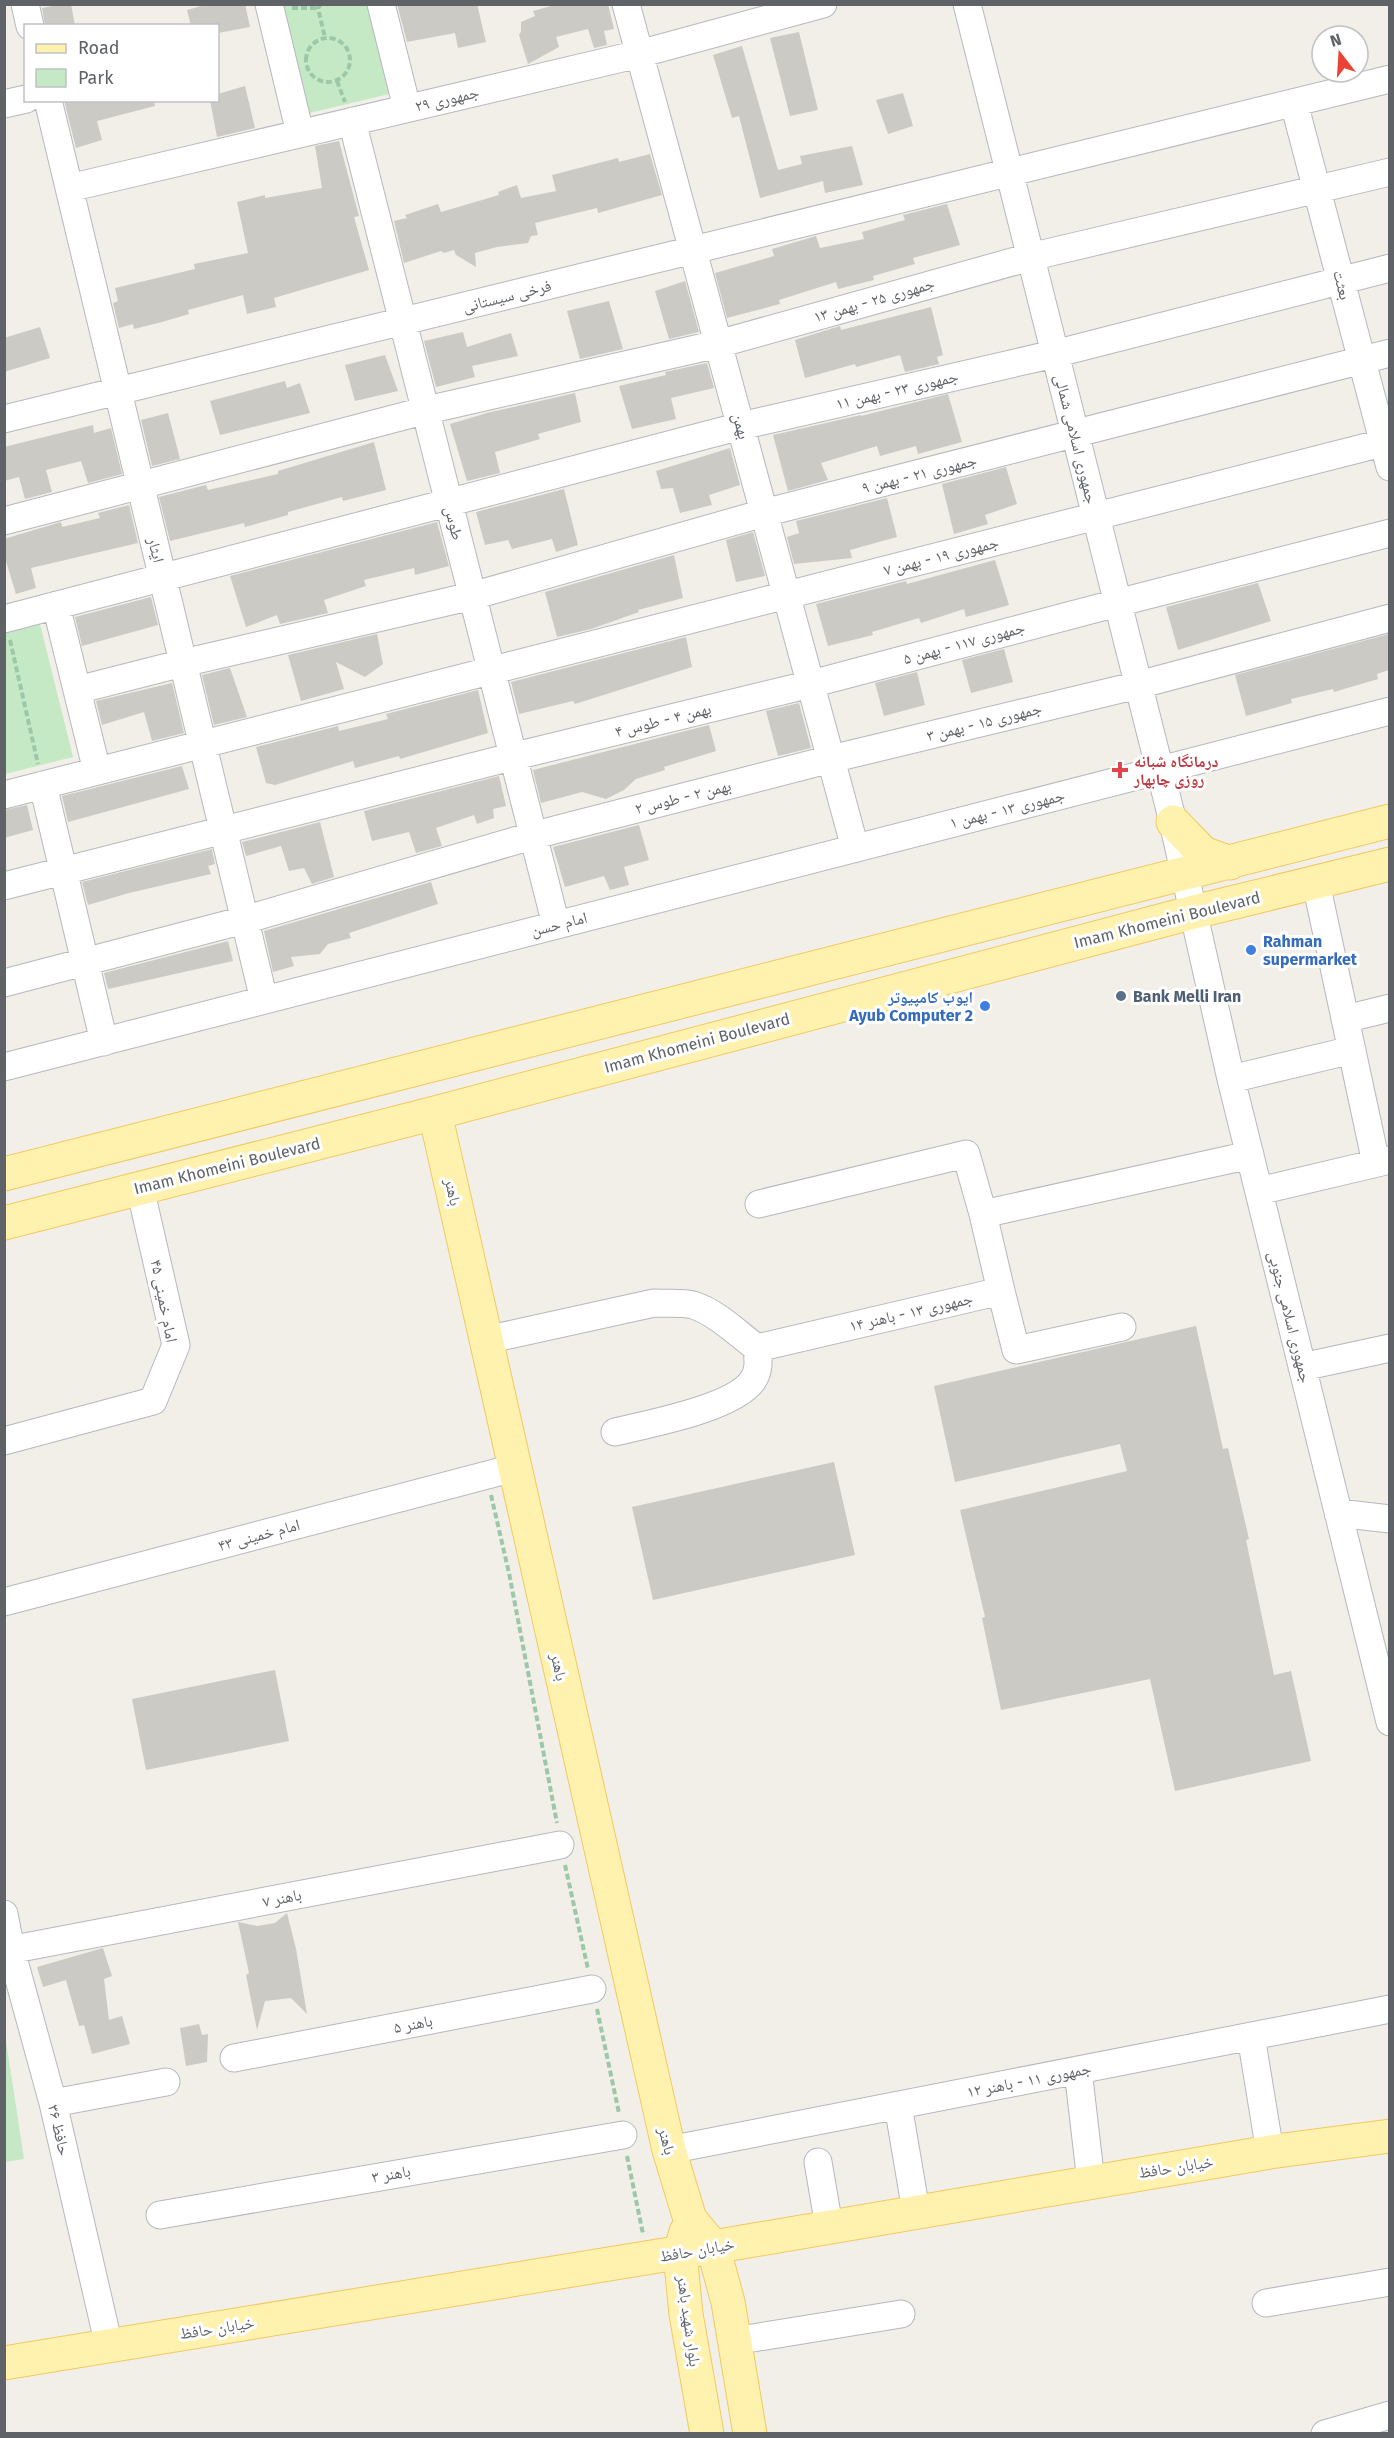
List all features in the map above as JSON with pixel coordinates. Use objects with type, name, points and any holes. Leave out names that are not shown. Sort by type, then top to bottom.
[{"type":"main road","points":[[4,1174],[1150,884],[1389,821]]},
{"type":"main road","points":[[1173,822],[1203,853],[1230,863]]},
{"type":"main road","points":[[1150,884],[1165,863],[1173,822]]},
{"type":"main road","name":"Imam Khomeini Boulevard","points":[[4,1223],[435,1113],[1194,912],[1389,864]]},
{"type":"main road","name":"باهنر","points":[[435,1113],[669,2150],[690,2219]]},
{"type":"main road","name":"خیابان حافظ","points":[[4,2363],[680,2253],[1091,2181],[1270,2152],[1389,2136]]},
{"type":"main road","points":[[690,2219],[713,2247],[728,2301],[750,2433]]},
{"type":"main road","name":"بلوار شهید باهنر","points":[[690,2219],[680,2253],[686,2313],[707,2433]]},
{"type":"street","points":[[25,4],[30,24]]},
{"type":"street","points":[[269,4],[300,133]]},
{"type":"street","points":[[381,4],[407,108]]},
{"type":"street","name":"بهمن","points":[[626,4],[855,848]]},
{"type":"street","name":"جمهوری ۲۹","points":[[69,188],[639,54],[823,4]]},
{"type":"street","name":"جمهوری اسلامی شمالی","points":[[967,4],[1194,912]]},
{"type":"street","name":"فرخی سیستانی","points":[[4,419],[1389,79]]},
{"type":"street","points":[[4,104],[24,99]]},
{"type":"street","name":"ایثار","points":[[48,102],[264,1000]]},
{"type":"street","name":"بعثت","points":[[1294,103],[1387,450]]},
{"type":"street","name":"طوس","points":[[352,121],[556,924]]},
{"type":"street","name":"جمهوری ۲۵ - بهمن ۱۳","points":[[4,521],[427,410],[718,344],[1030,256],[1389,172]]},
{"type":"street","name":"جمهوری ۲۳ - بهمن ۱۱","points":[[5,618],[741,426],[1054,354],[1389,268]]},
{"type":"street","name":"جمهوری ۲۱ - بهمن ۹","points":[[77,690],[472,596],[764,513],[1389,353]]},
{"type":"street","name":"جمهوری ۱۹ - بهمن ۷","points":[[4,795],[1095,517],[1387,450]]},
{"type":"street","name":"جمهوری ۱۱۷ - بهمن ۵","points":[[811,684],[1389,533]]},
{"type":"street","points":[[56,605],[97,771]]},
{"type":"street","name":"جمهوری ۱۵ - بهمن ۳","points":[[831,759],[1138,685],[1389,618]]},
{"type":"street","name":"بهمن ۴ - طوس ۴","points":[[4,886],[515,756],[811,684]]},
{"type":"street","name":"جمهوری ۱۳ - بهمن ۱","points":[[855,848],[1389,711]]},
{"type":"street","name":"بهمن ۲ - طوس ۲","points":[[4,983],[244,920],[535,835],[831,759]]},
{"type":"street","points":[[43,785],[104,1041]]},
{"type":"street","name":"امام حسن","points":[[4,1067],[855,848]]},
{"type":"street","points":[[1259,1191],[1383,1161],[1352,1050],[1316,883]]},
{"type":"street","name":"جمهوری اسلامی جنوبی","points":[[1194,912],[1231,1079],[1389,1722]]},
{"type":"street","points":[[1345,1019],[1389,1008]]},
{"type":"street","points":[[1231,1079],[1352,1050]]},
{"type":"street","points":[[759,1204],[966,1154],[1016,1350],[1122,1327]]},
{"type":"street","points":[[982,1214],[1250,1155]]},
{"type":"street","name":"امام خمینی ۴۵","points":[[4,1441],[153,1401],[176,1345],[140,1188]]},
{"type":"street","name":"جمهوری ۱۳ - باهنر ۱۴","points":[[757,1348],[1001,1291]]},
{"type":"street","points":[[486,1340],[654,1304],[672,1304],[693,1305],[757,1348],[759,1365],[754,1379],[742,1392],[691,1412],[615,1432]]},
{"type":"street","points":[[1302,1368],[1389,1348]]},
{"type":"street","name":"امام خمینی ۴۳","points":[[4,1602],[514,1468]]},
{"type":"street","points":[[1338,1514],[1389,1519]]},
{"type":"street","name":"باهنر ۷","points":[[8,1950],[560,1845]]},
{"type":"street","name":"حافظ ۳۶","points":[[4,1914],[8,1950],[53,2103],[109,2346]]},
{"type":"street","name":"باهنر ۵","points":[[234,2058],[592,1989]]},
{"type":"street","name":"جمهوری ۱۱ - باهنر ۱۲","points":[[669,2150],[1389,2009]]},
{"type":"street","points":[[1251,2036],[1270,2152]]},
{"type":"street","points":[[1078,2070],[1091,2181]]},
{"type":"street","points":[[53,2103],[166,2082]]},
{"type":"street","points":[[898,2105],[916,2211]]},
{"type":"street","name":"باهنر ۳","points":[[160,2215],[623,2135]]},
{"type":"street","points":[[818,2162],[829,2226]]},
{"type":"street","points":[[1266,2303],[1389,2282]]},
{"type":"street","points":[[734,2341],[901,2314]]},
{"type":"street","points":[[1325,2433],[1389,2415]]},
{"type":"path","points":[[321,4],[318,8],[325,38]]},
{"type":"path","points":[[325,38],[336,39],[345,44],[350,54],[350,65],[345,75],[337,81],[326,82],[316,79],[308,71],[305,60],[308,50],[315,42],[325,38]]},
{"type":"path","points":[[5,618],[43,785]]},
{"type":"green space","points":[[279,5],[368,5],[389,94],[305,114]]},
{"type":"green space","points":[[39,620],[73,757],[5,774],[5,629]]},
{"type":"green space","points":[[4,2028],[24,2159],[5,2162],[4,2162]]},
{"type":"building","points":[[71,4],[75,24],[45,24],[42,8]]},
{"type":"building","points":[[208,4],[245,4],[250,27],[219,33],[219,24],[190,24],[187,10]]},
{"type":"building","points":[[397,4],[477,4],[486,42],[458,48],[455,33],[407,42]]},
{"type":"building","points":[[558,4],[608,4],[614,29],[604,31],[607,45],[594,48],[588,29],[556,37],[559,47],[528,64],[519,35],[521,22],[535,16],[533,11]]},
{"type":"building","points":[[799,32],[818,110],[790,116],[770,38]]},
{"type":"building","points":[[742,46],[778,170],[802,164],[800,156],[852,146],[863,185],[825,193],[823,181],[760,198],[739,116],[732,118],[713,55]]},
{"type":"building","points":[[245,86],[255,128],[217,137],[210,102],[219,102],[219,94]]},
{"type":"building","points":[[903,93],[913,126],[888,134],[876,100]]},
{"type":"building","points":[[64,102],[154,102],[155,106],[97,121],[102,140],[76,148]]},
{"type":"building","points":[[339,141],[359,216],[354,217],[369,270],[274,298],[276,307],[247,314],[243,295],[188,310],[189,314],[162,322],[134,329],[133,324],[119,328],[113,303],[118,301],[115,288],[195,269],[194,264],[248,253],[237,202],[265,195],[265,198],[322,188],[315,146]]},
{"type":"building","points":[[650,154],[662,195],[598,213],[597,208],[535,223],[538,235],[531,236],[528,243],[497,247],[475,253],[476,267],[456,255],[454,250],[444,253],[441,251],[404,263],[394,221],[407,218],[405,215],[438,204],[441,212],[499,195],[498,192],[517,185],[521,198],[556,191],[552,175],[618,158],[619,162]]},
{"type":"building","points":[[947,204],[960,245],[913,258],[915,264],[873,276],[874,280],[838,289],[836,282],[779,300],[780,304],[727,318],[715,273],[774,256],[772,249],[816,236],[820,248],[864,239],[862,232],[905,220],[903,215]]},
{"type":"building","points":[[685,281],[699,332],[669,339],[655,291]]},
{"type":"building","points":[[609,301],[623,349],[580,359],[567,311]]},
{"type":"building","points":[[931,307],[943,355],[937,357],[939,364],[905,372],[900,355],[856,367],[855,364],[805,378],[795,340],[840,326],[841,330]]},
{"type":"building","points":[[40,327],[50,358],[4,372],[4,338]]},
{"type":"building","points":[[463,332],[467,347],[511,333],[518,356],[472,366],[475,377],[436,387],[424,341]]},
{"type":"building","points":[[385,355],[398,391],[355,401],[345,365]]},
{"type":"building","points":[[707,363],[714,388],[671,398],[676,419],[632,429],[619,386],[666,375],[665,372]]},
{"type":"building","points":[[285,381],[287,388],[300,383],[310,413],[220,435],[210,401]]},
{"type":"building","points":[[575,393],[581,422],[538,434],[540,439],[495,452],[500,473],[467,481],[450,424]]},
{"type":"building","points":[[948,394],[962,442],[918,454],[916,446],[880,456],[877,446],[821,463],[828,480],[788,491],[773,435]]},
{"type":"building","points":[[168,413],[180,459],[152,466],[141,420]]},
{"type":"building","points":[[93,425],[94,433],[111,428],[122,474],[88,483],[81,461],[46,470],[52,492],[25,499],[19,477],[4,481],[4,447]]},
{"type":"building","points":[[374,442],[386,490],[343,501],[342,497],[245,527],[244,523],[170,541],[159,497],[206,485],[208,490],[278,474],[278,471]]},
{"type":"building","points":[[730,448],[740,485],[709,495],[712,505],[680,513],[673,488],[661,489],[656,471]]},
{"type":"building","points":[[1006,467],[1017,504],[985,515],[988,524],[954,534],[942,484]]},
{"type":"building","points":[[564,489],[578,545],[556,552],[552,539],[512,549],[508,540],[485,545],[476,512]]},
{"type":"building","points":[[887,498],[897,537],[850,550],[852,558],[794,564],[787,537],[799,533],[796,521]]},
{"type":"building","points":[[129,505],[138,543],[31,568],[36,588],[16,594],[4,555],[4,539],[61,522],[62,527],[100,518],[98,513]]},
{"type":"building","points":[[437,522],[449,566],[415,575],[414,568],[364,580],[366,586],[324,600],[328,613],[280,624],[277,615],[246,627],[230,576]]},
{"type":"building","points":[[753,532],[765,576],[736,582],[726,540]]},
{"type":"building","points":[[674,555],[683,598],[638,610],[639,612],[591,629],[557,637],[545,592]]},
{"type":"building","points":[[995,560],[1009,605],[966,617],[964,609],[921,623],[919,618],[872,632],[873,635],[828,646],[816,604],[906,581],[907,584]]},
{"type":"building","points":[[1258,583],[1271,621],[1178,650],[1166,607]]},
{"type":"building","points":[[151,597],[158,625],[82,646],[75,617]]},
{"type":"building","points":[[377,634],[383,664],[365,677],[336,662],[344,689],[301,701],[288,655]]},
{"type":"building","points":[[1389,634],[1389,670],[1377,674],[1378,679],[1334,692],[1333,689],[1291,699],[1292,703],[1246,716],[1235,675]]},
{"type":"building","points":[[686,637],[692,667],[575,704],[573,701],[519,714],[511,682]]},
{"type":"building","points":[[1004,649],[1013,682],[971,693],[962,660]]},
{"type":"building","points":[[230,668],[247,717],[214,725],[202,675]]},
{"type":"building","points":[[917,672],[925,705],[884,716],[875,683]]},
{"type":"building","points":[[172,683],[184,733],[152,741],[144,712],[102,725],[96,701]]},
{"type":"building","points":[[478,690],[488,733],[400,759],[399,756],[355,768],[353,761],[275,785],[266,783],[256,747],[338,726],[339,731],[388,719],[386,714]]},
{"type":"building","points":[[799,703],[811,748],[778,756],[766,711]]},
{"type":"building","points":[[709,725],[716,751],[664,767],[665,770],[636,779],[624,790],[606,799],[582,792],[541,803],[533,770]]},
{"type":"building","points":[[182,766],[189,789],[68,822],[62,796]]},
{"type":"building","points":[[499,776],[506,806],[493,809],[494,818],[477,824],[474,815],[436,828],[442,846],[416,853],[409,832],[372,841],[364,811]]},
{"type":"building","points":[[27,805],[33,830],[4,838],[4,810]]},
{"type":"building","points":[[320,822],[334,877],[312,884],[304,868],[289,871],[281,846],[246,856],[242,842]]},
{"type":"building","points":[[639,825],[649,860],[624,867],[629,885],[610,890],[604,876],[565,887],[553,847]]},
{"type":"building","points":[[212,849],[215,864],[208,866],[211,874],[88,905],[82,882]]},
{"type":"building","points":[[431,882],[438,904],[349,933],[351,938],[328,944],[320,954],[291,957],[294,966],[273,972],[264,931]]},
{"type":"building","points":[[228,941],[233,961],[108,989],[104,973]]},
{"type":"building","points":[[1196,1326],[1223,1449],[1228,1448],[1249,1539],[1246,1540],[1274,1675],[1291,1671],[1311,1761],[1175,1791],[1150,1679],[1001,1710],[982,1618],[985,1617],[960,1510],[1127,1471],[1120,1444],[955,1482],[934,1386]]},
{"type":"building","points":[[834,1462],[855,1555],[653,1600],[632,1507]]},
{"type":"building","points":[[275,1670],[289,1741],[146,1770],[132,1699]]},
{"type":"building","points":[[287,1913],[296,1949],[307,2014],[291,1998],[265,2001],[257,2030],[246,1975],[249,1973],[238,1922],[257,1926],[275,1923]]},
{"type":"building","points":[[103,1948],[112,1976],[104,1979],[109,2020],[122,2016],[130,2044],[92,2054],[84,2025],[79,2026],[66,1980],[43,1987],[37,1967]]},
{"type":"building","points":[[199,2024],[202,2035],[208,2034],[207,2062],[186,2066],[180,2028]]},
{"type":"place","name":"درمانگاه شبانه روزی چابهار","points":[[1120,770]]},
{"type":"place","name":"Rahman supermarket","points":[[1251,950]]},
{"type":"place","name":"Bank Melli Iran","points":[[1121,996]]},
{"type":"place","name":"ایوب کامپیوتر Ayub Computer 2","points":[[985,1006]]}]
